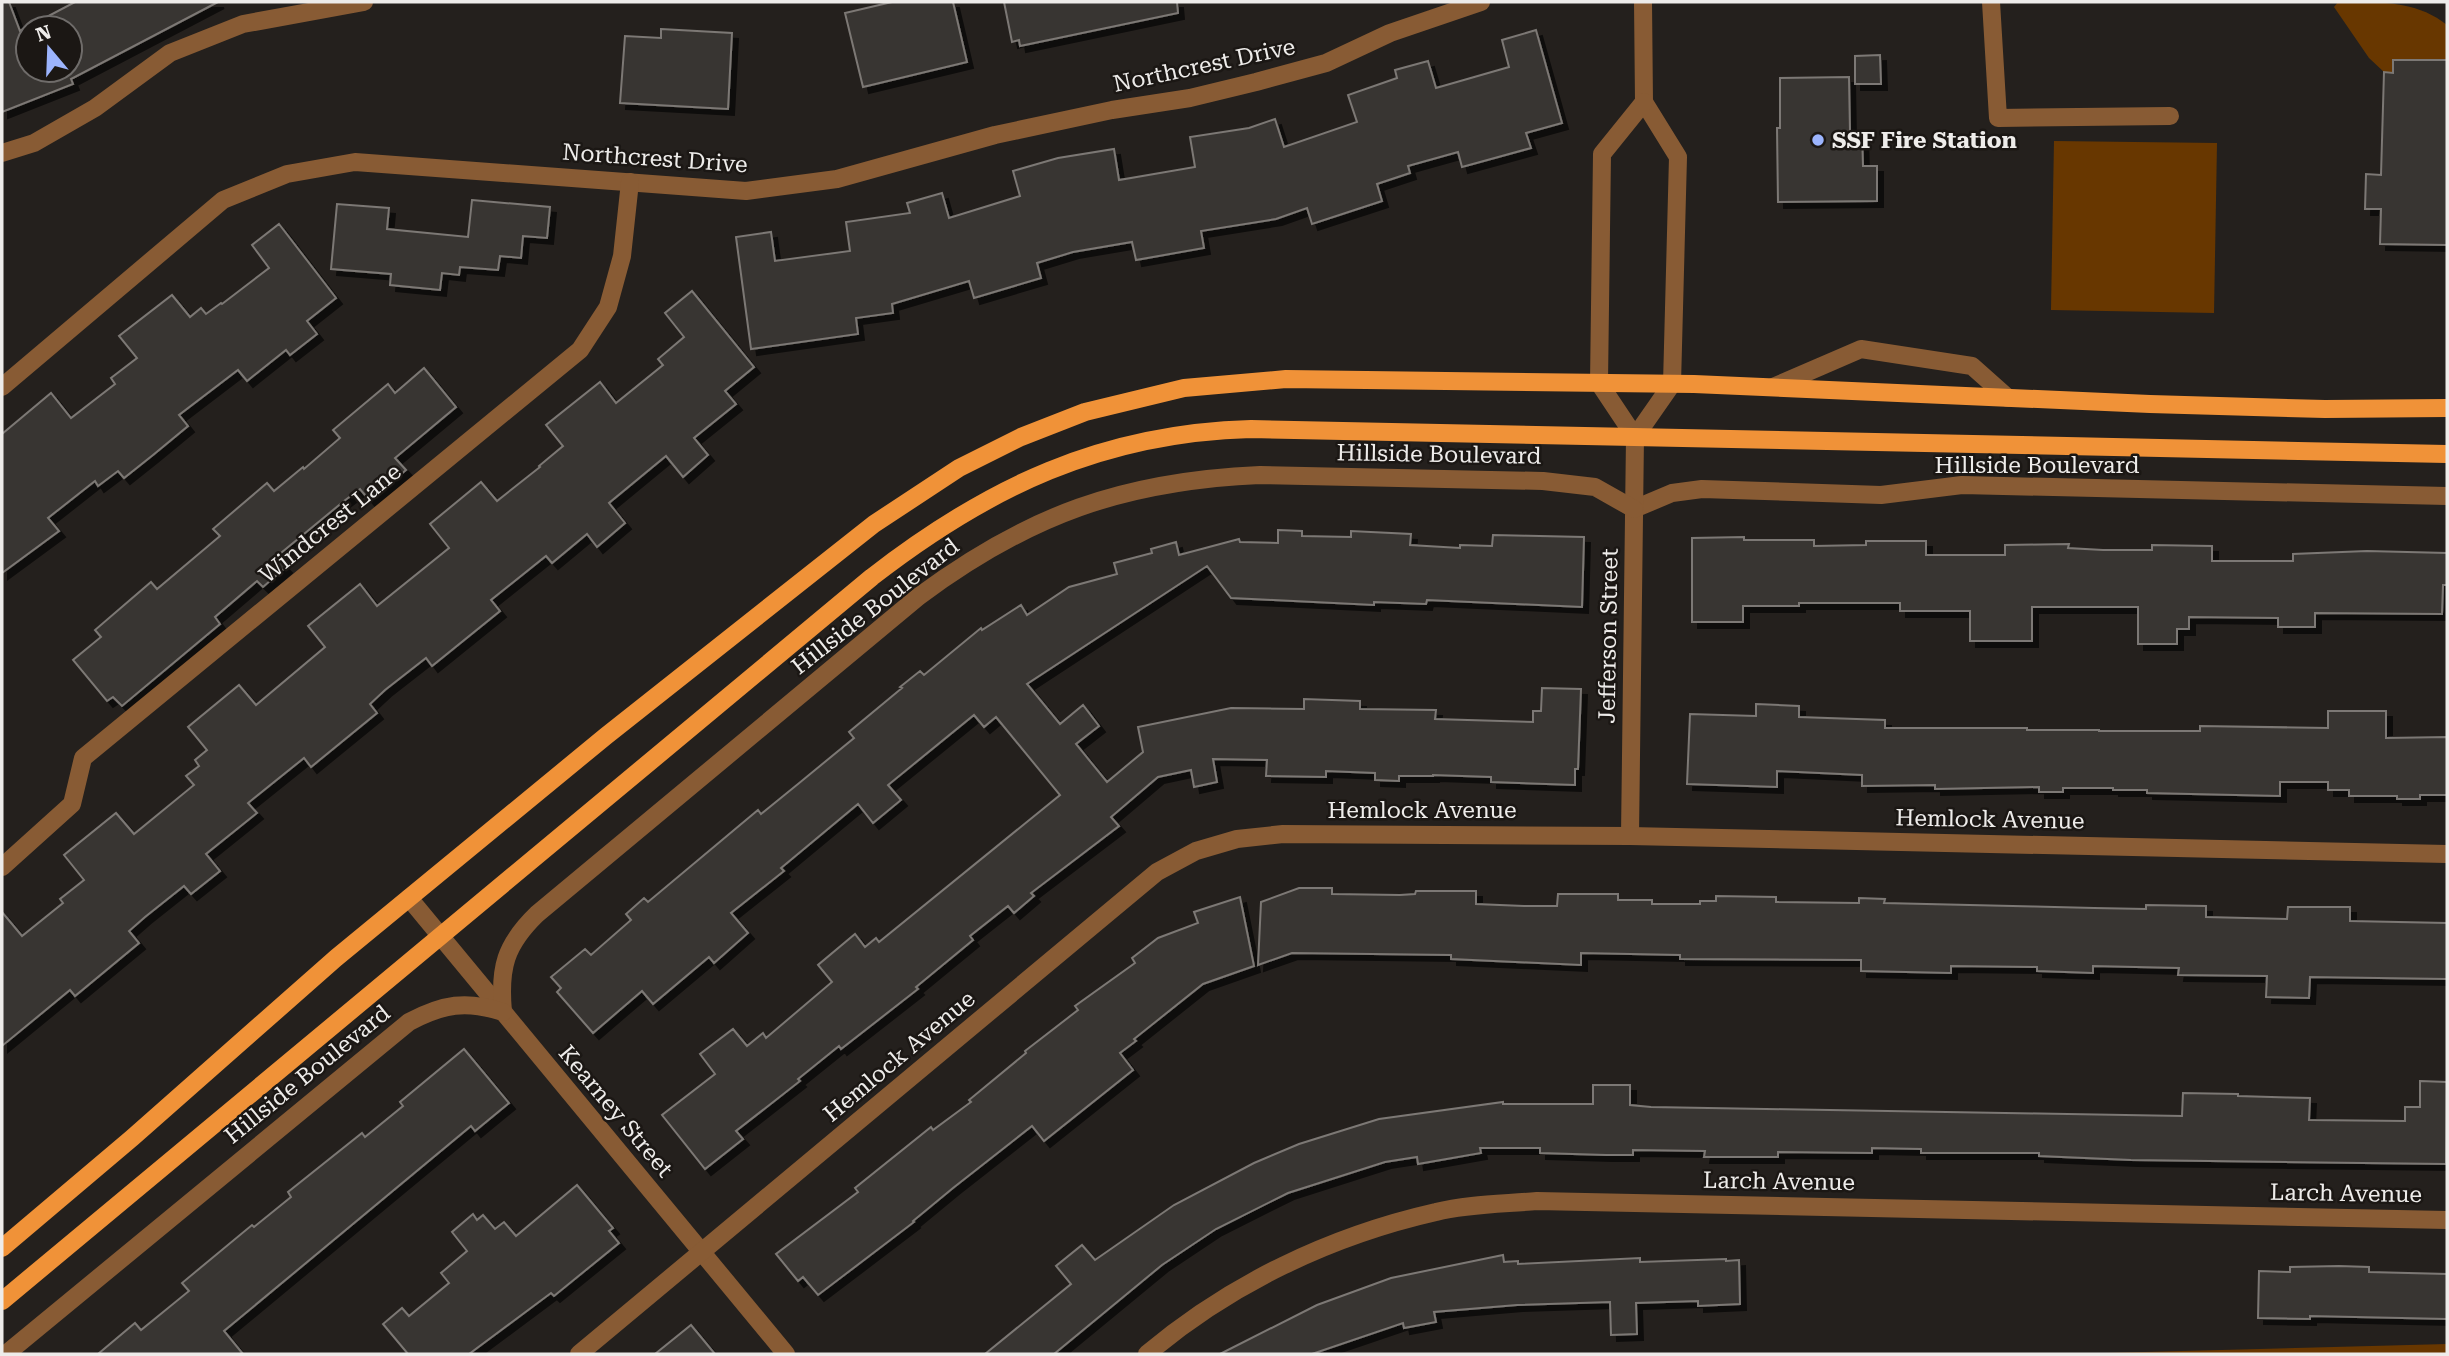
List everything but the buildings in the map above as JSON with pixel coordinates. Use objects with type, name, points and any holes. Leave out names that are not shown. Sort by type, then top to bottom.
[{"type":"main road","points":[[2,1248],[132,1138],[326,966],[606,736],[874,524],[959,468],[1021,437],[1075,416],[1117,403],[1184,388],[1240,381],[1320,379],[1773,387],[2325,409],[2447,408]]},
{"type":"main road","name":"Hillside Boulevard","points":[[2,1301],[899,557],[987,499],[1048,470],[1081,458],[1147,440],[1217,430],[2447,454]]},
{"type":"street","points":[[2,153],[34,143],[95,108],[170,53],[243,24],[365,2]]},
{"type":"street","name":"Northcrest Drive","points":[[2,387],[223,200],[287,174],[355,162],[746,191],[837,179],[995,135],[1112,110],[1190,98],[1268,79],[1326,63],[1390,33],[1481,2]]},
{"type":"street","points":[[1643,2],[1644,102],[1678,157],[1672,384],[1634,437],[1599,383],[1602,154],[1644,102]]},
{"type":"street","points":[[1991,2],[1998,118],[2170,116]]},
{"type":"street","name":"Windcrest Lane","points":[[2,867],[72,804],[83,758],[580,350],[608,307],[622,256],[631,182]]},
{"type":"street","points":[[1773,387],[1861,349],[1972,366],[2008,398]]},
{"type":"street","name":"Jefferson Street","points":[[1630,835],[1634,437]]},
{"type":"street","name":"Hillside Boulevard","points":[[6,1354],[409,1022],[442,1007],[457,1005],[488,1007],[503,1013],[502,983],[507,953],[525,926],[537,914],[918,597],[951,573],[1025,529],[1103,499],[1141,489],[1217,477],[1260,475],[1543,481],[1595,487],[1634,509],[1672,493],[1702,489],[1881,495],[1962,485],[2447,496]]},
{"type":"street","name":"Hemlock Avenue","points":[[579,1354],[1157,872],[1196,851],[1237,839],[1283,834],[1630,835],[2447,854]]},
{"type":"street","name":"Kearney Street","points":[[409,898],[786,1354]]},
{"type":"street","name":"Larch Avenue","points":[[1147,1354],[1176,1329],[1255,1279],[1345,1237],[1438,1211],[1463,1208],[1537,1201],[2447,1220]]},
{"type":"shaded area","points":[[2338,2],[2396,4],[2435,17],[2447,25],[2447,60],[2394,60],[2393,73],[2384,72],[2369,58],[2334,7]]},
{"type":"shaded area","points":[[2054,141],[2217,143],[2214,313],[2051,310]]},
{"type":"shaded area","points":[[2447,1344],[2447,1354],[2067,1354]]},
{"type":"place","name":"SSF Fire Station","points":[[1818,140]]}]
